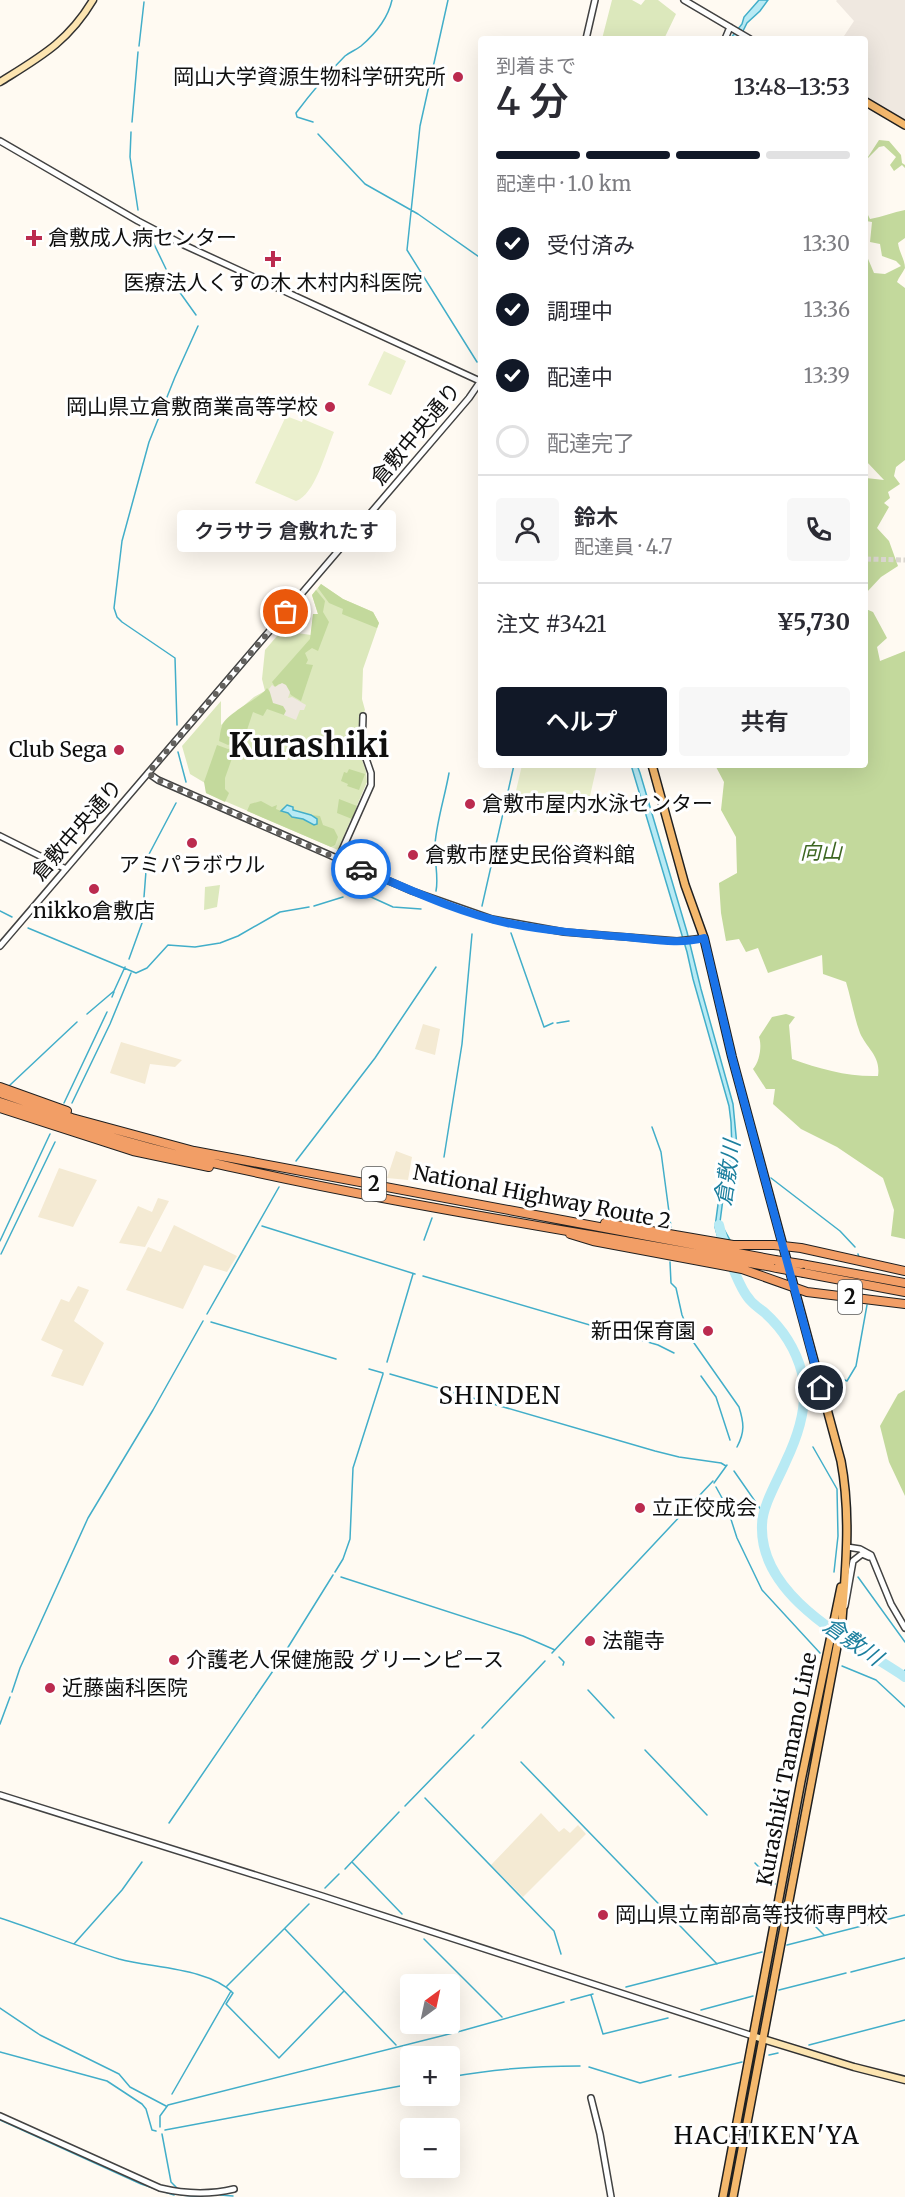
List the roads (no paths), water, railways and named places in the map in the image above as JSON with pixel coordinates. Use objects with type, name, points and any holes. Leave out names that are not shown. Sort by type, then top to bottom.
[{"type":"highway","points":[[0,1087],[74,1113],[182,1144],[194,1151]]},
{"type":"highway","name":"National Highway Route 2","points":[[0,1093],[136,1144],[255,1172],[441,1210],[558,1228],[575,1237],[593,1241],[741,1265]]},
{"type":"highway","name":"National Highway Route 2","points":[[0,1102],[194,1151],[554,1219],[574,1218],[735,1249]]},
{"type":"highway","points":[[0,1108],[133,1151],[245,1174],[255,1172]]},
{"type":"highway","name":"2","points":[[735,1249],[784,1246],[801,1248],[905,1271]]},
{"type":"highway","name":"2","points":[[735,1249],[804,1273],[905,1292]]},
{"type":"highway","name":"2","points":[[741,1265],[801,1264],[905,1283]]},
{"type":"highway","name":"2","points":[[741,1265],[795,1289],[905,1304]]},
{"type":"main road","points":[[0,82],[63,40],[93,0]]},
{"type":"main road","points":[[868,103],[905,124]]},
{"type":"main road","name":"Kurashiki Tamano Line","points":[[653,768],[685,885],[696,912],[700,939],[841,1461],[847,1507],[842,1620],[733,2197]]},
{"type":"main road","name":"Kurashiki Tamano Line","points":[[723,2197],[828,1642],[846,1560]]},
{"type":"main road","points":[[753,2036],[905,2080]]},
{"type":"street","points":[[587,36],[595,0]]},
{"type":"street","points":[[684,0],[744,36]]},
{"type":"street","points":[[727,36],[733,29]]},
{"type":"street","points":[[0,141],[184,245],[478,380]]},
{"type":"street","name":"倉敷中央通り","points":[[0,946],[478,385]]},
{"type":"street","points":[[338,859],[371,784],[371,773],[362,747],[363,716]]},
{"type":"street","points":[[148,773],[158,780],[338,859],[470,913],[508,923],[564,932],[677,941],[700,939]]},
{"type":"street","points":[[0,836],[66,869]]},
{"type":"street","points":[[847,1547],[868,1552],[891,1604],[905,1628]]},
{"type":"street","points":[[842,1620],[853,1561],[861,1554],[873,1560]]},
{"type":"street","points":[[0,1795],[322,1896],[753,2036]]},
{"type":"street","points":[[591,2098],[611,2197]]},
{"type":"street","points":[[0,2116],[160,2188],[178,2192],[203,2193],[234,2189]]},
{"type":"water","points":[[759,0],[768,0],[747,23],[740,36],[732,36],[742,24],[744,17]]},
{"type":"water","points":[[632,768],[638,768],[640,773],[687,932],[733,1104],[737,1146],[731,1177],[723,1199],[720,1222],[730,1240],[718,1238],[715,1227],[719,1197],[727,1176],[732,1149],[729,1106],[687,952]]},
{"type":"water","points":[[287,805],[293,807],[293,810],[311,815],[317,819],[317,824],[314,825],[281,811]]},
{"type":"waterway","points":[[313,122],[297,117],[296,113],[338,63],[361,46],[376,31],[392,0]]},
{"type":"waterway","points":[[448,0],[420,126],[407,250],[477,362]]},
{"type":"waterway","points":[[139,46],[144,2]]},
{"type":"waterway","points":[[132,122],[138,52]]},
{"type":"waterway","points":[[131,132],[130,157],[138,210]]},
{"type":"waterway","points":[[318,134],[365,184],[418,214],[478,256]]},
{"type":"waterway","points":[[152,240],[166,269]]},
{"type":"waterway","points":[[171,280],[196,315]]},
{"type":"waterway","points":[[177,725],[175,658],[122,622],[117,617],[114,608],[122,541],[149,442],[198,326]]},
{"type":"waterway","points":[[178,752],[186,782]]},
{"type":"waterway","points":[[482,906],[513,768]]},
{"type":"waterway","points":[[436,891],[435,844],[449,773]]},
{"type":"waterway","points":[[129,959],[142,923],[147,858],[176,803]]},
{"type":"waterway","points":[[349,894],[371,897],[393,907],[421,909]]},
{"type":"waterway","points":[[314,906],[343,897]]},
{"type":"waterway","points":[[28,928],[136,973],[147,968],[168,945],[195,947],[220,943],[238,936],[280,912],[309,907]]},
{"type":"waterway","points":[[0,911],[12,917]]},
{"type":"waterway","points":[[511,933],[544,1027],[553,1023]]},
{"type":"waterway","points":[[444,1157],[462,1044],[472,934]]},
{"type":"waterway","points":[[87,1014],[114,991],[125,967]]},
{"type":"waterway","points":[[296,1161],[375,1058],[436,967]]},
{"type":"waterway","points":[[72,1103],[110,1024],[131,973]]},
{"type":"waterway","points":[[112,997],[114,992]]},
{"type":"waterway","points":[[64,1103],[107,1012]]},
{"type":"waterway","points":[[557,1023],[569,1021]]},
{"type":"waterway","points":[[10,1085],[77,1022]]},
{"type":"waterway","points":[[652,1127],[661,1152],[671,1227]]},
{"type":"waterway","points":[[0,1241],[50,1134]]},
{"type":"waterway","points":[[1,1254],[55,1142]]},
{"type":"waterway","points":[[441,1186],[443,1172]]},
{"type":"waterway","points":[[771,1178],[840,1231],[855,1247]]},
{"type":"waterway","points":[[207,1314],[279,1187]]},
{"type":"waterway","points":[[424,1240],[432,1218]]},
{"type":"waterway","name":"倉敷川","points":[[719,1225],[727,1253],[745,1294],[771,1318],[788,1340],[799,1364],[804,1384],[799,1429],[763,1517],[765,1551],[776,1575],[792,1596],[813,1615],[836,1633],[905,1677]]},
{"type":"waterway","points":[[262,1226],[415,1274]]},
{"type":"waterway","points":[[670,1262],[671,1283],[676,1288],[682,1315],[694,1343],[739,1407],[743,1427],[737,1447]]},
{"type":"waterway","points":[[387,1362],[413,1274]]},
{"type":"waterway","points":[[423,1276],[658,1345],[674,1353]]},
{"type":"waterway","points":[[827,1387],[831,1374],[847,1381],[856,1366],[867,1305]]},
{"type":"waterway","points":[[12,1692],[20,1668],[88,1518],[203,1321]]},
{"type":"waterway","points":[[211,1322],[336,1359]]},
{"type":"waterway","points":[[369,1369],[383,1373]]},
{"type":"waterway","points":[[335,1572],[343,1559],[350,1539],[353,1468],[383,1374]]},
{"type":"waterway","points":[[390,1374],[655,1451],[721,1463],[726,1466]]},
{"type":"waterway","points":[[701,1376],[716,1397],[730,1440]]},
{"type":"waterway","points":[[813,1447],[837,1489],[838,1536],[834,1572]]},
{"type":"waterway","points":[[714,1483],[727,1465]]},
{"type":"waterway","points":[[734,1471],[764,1514]]},
{"type":"waterway","points":[[552,1653],[713,1481]]},
{"type":"waterway","points":[[716,1487],[727,1507],[737,1538],[762,1590],[820,1653]]},
{"type":"waterway","points":[[169,1823],[277,1665],[333,1575]]},
{"type":"waterway","points":[[341,1577],[523,1636],[555,1650]]},
{"type":"waterway","points":[[858,1577],[905,1642]]},
{"type":"waterway","points":[[559,1657],[564,1662],[563,1665]]},
{"type":"waterway","points":[[482,1728],[545,1661]]},
{"type":"waterway","points":[[842,1666],[876,1680],[905,1707]]},
{"type":"waterway","name":"倉敷川","points":[[902,1675],[905,1670]]},
{"type":"waterway","points":[[588,1690],[614,1718]]},
{"type":"waterway","points":[[0,1724],[10,1697]]},
{"type":"waterway","points":[[405,1806],[474,1735]]},
{"type":"waterway","points":[[645,1750],[707,1815]]},
{"type":"waterway","points":[[521,1762],[717,1964]]},
{"type":"waterway","points":[[425,1798],[554,1931],[561,1954]]},
{"type":"waterway","points":[[345,1869],[399,1812]]},
{"type":"waterway","points":[[74,1944],[122,1890],[142,1862]]},
{"type":"waterway","points":[[352,1862],[402,1914]]},
{"type":"waterway","points":[[755,1863],[775,1884]]},
{"type":"waterway","points":[[325,1888],[339,1874]]},
{"type":"waterway","points":[[227,1986],[309,1904]]},
{"type":"waterway","points":[[801,1912],[824,1935]]},
{"type":"waterway","points":[[787,1945],[905,1915]]},
{"type":"waterway","points":[[0,1918],[119,1959],[210,1978],[233,1993],[226,2004],[279,2058],[344,1991]]},
{"type":"waterway","points":[[285,1929],[396,2045]]},
{"type":"waterway","points":[[424,1939],[502,2017]]},
{"type":"waterway","points":[[626,1987],[762,1952]]},
{"type":"waterway","points":[[851,1972],[905,1958]]},
{"type":"waterway","points":[[779,1990],[846,1973]]},
{"type":"waterway","points":[[172,2094],[231,1991]]},
{"type":"waterway","points":[[571,2000],[593,1994]]},
{"type":"waterway","points":[[591,1995],[603,2034],[668,2018]]},
{"type":"waterway","points":[[701,2010],[753,1996]]},
{"type":"waterway","points":[[160,2127],[160,2116],[168,2105],[461,2031],[564,2002]]},
{"type":"waterway","points":[[0,2008],[40,2035],[119,2074],[130,2087],[166,2106]]},
{"type":"waterway","points":[[809,2045],[905,2020]]},
{"type":"waterway","points":[[0,2052],[107,2081],[142,2104],[146,2109],[152,2130],[156,2131]]},
{"type":"waterway","points":[[769,2055],[778,2053]]},
{"type":"waterway","points":[[679,2077],[742,2062]]},
{"type":"waterway","points":[[460,2075],[515,2069],[580,2066]]},
{"type":"waterway","points":[[589,2067],[640,2083],[671,2075]]},
{"type":"waterway","points":[[165,2130],[400,2086]]},
{"type":"waterway","points":[[0,2120],[141,2184],[174,2195]]},
{"type":"waterway","points":[[162,2134],[171,2182],[178,2189]]},
{"type":"waterway","points":[[181,2195],[203,2197]]},
{"type":"waterway","points":[[220,2195],[233,2196]]},
{"type":"tunnel","points":[[868,559],[905,560]]},
{"type":"place","name":"岡山大学資源生物科学研究所","points":[[458,77]]},
{"type":"place","name":"倉敷成人病センター","points":[[34,238]]},
{"type":"place","name":"医療法人くすの木 木村内科医院","points":[[273,259]]},
{"type":"place","name":"岡山県立倉敷商業高等学校","points":[[330,407]]},
{"type":"place","name":"クラサラ 倉敷れたす","points":[[286,612]]},
{"type":"place","name":"Club Sega","points":[[119,750]]},
{"type":"place","name":"倉敷市屋内水泳センター","points":[[470,804]]},
{"type":"place","name":"アミパラボウル","points":[[192,843]]},
{"type":"place","name":"倉敷市歴史民俗資料館","points":[[413,855]]},
{"type":"place","name":"nikko倉敷店","points":[[94,889]]},
{"type":"place","name":"新田保育園","points":[[708,1331]]},
{"type":"place","name":"立正佼成会","points":[[640,1508]]},
{"type":"place","name":"法龍寺","points":[[590,1641]]},
{"type":"place","name":"介護老人保健施設 グリーンピース","points":[[174,1660]]},
{"type":"place","name":"近藤歯科医院","points":[[50,1688]]},
{"type":"place","name":"岡山県立南部高等技術専門校","points":[[603,1915]]},
{"type":"district","name":"Kurashiki","points":[[309,745]]},
{"type":"district","name":"SHINDEN","points":[[500,1396]]},
{"type":"district","name":"HACHIKEN'YA","points":[[767,2136]]},
{"type":"park label","name":"向山","points":[[821,852]]}]
